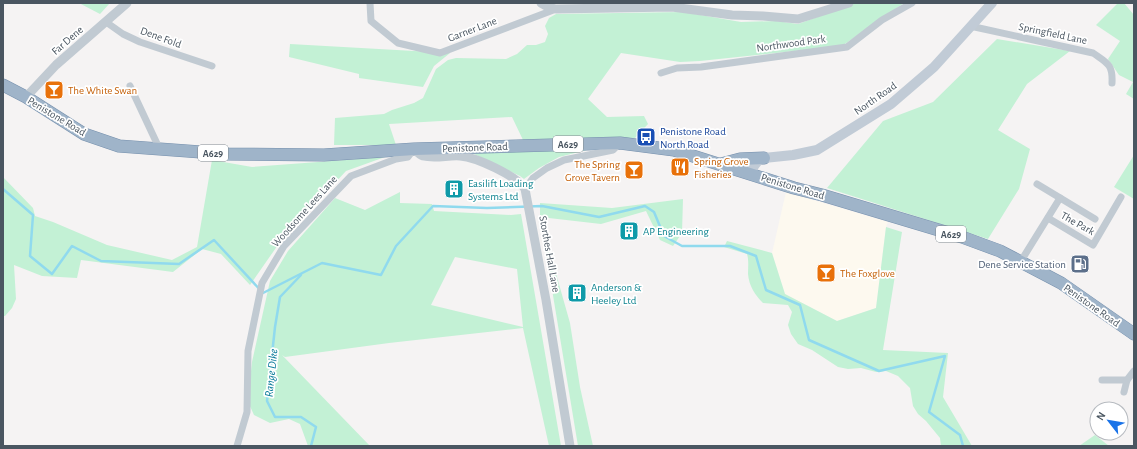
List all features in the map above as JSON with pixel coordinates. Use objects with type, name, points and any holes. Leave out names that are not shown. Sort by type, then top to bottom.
[{"type":"highway","name":"Penistone Road","points":[[3,85],[26,97],[84,134],[119,146],[160,150],[228,154],[324,155],[414,149],[620,143],[674,150],[794,188],[822,194],[962,237],[1000,251],[1060,283],[1134,334]]},
{"type":"highway","points":[[720,164],[740,159],[764,158]]},
{"type":"main road","name":"North Road","points":[[764,158],[794,155],[817,150],[884,108],[934,67],[990,4]]},
{"type":"main road","points":[[751,174],[758,161],[764,158]]},
{"type":"street","name":"Far Dene","points":[[26,97],[38,82],[56,65],[127,3]]},
{"type":"street","name":"Garner Lane","points":[[370,3],[371,21],[398,43],[440,53],[556,9]]},
{"type":"street","points":[[541,3],[556,9],[673,5],[732,15],[798,19],[849,3]]},
{"type":"street","name":"Northwood Park","points":[[661,73],[677,68],[701,67],[847,47],[882,20],[912,3]]},
{"type":"street","name":"Dene Fold","points":[[106,22],[123,34],[140,42],[212,66]]},
{"type":"street","name":"Springfield Lane","points":[[970,26],[1093,53],[1110,64],[1113,72],[1112,83]]},
{"type":"street","points":[[130,86],[160,150]]},
{"type":"street","points":[[526,192],[533,178],[564,160],[613,150],[620,143]]},
{"type":"street","points":[[414,149],[422,156],[461,156],[471,158],[515,179],[522,184],[526,192]]},
{"type":"street","name":"Woodsome Lees Lane","points":[[237,446],[247,412],[248,351],[258,298],[262,283],[284,246],[351,176],[396,159],[408,157],[414,149]]},
{"type":"street","name":"The Park","points":[[1037,184],[1095,219]]},
{"type":"street","name":"Storthes Hall Lane","points":[[526,192],[570,446]]},
{"type":"street","name":"The Park","points":[[1021,261],[1060,198]]},
{"type":"street","name":"The Park","points":[[1048,218],[1093,245],[1120,198]]},
{"type":"street","points":[[1124,392],[1127,380],[1134,371]]},
{"type":"street","points":[[1102,380],[1127,380]]},
{"type":"shaded area","points":[[786,192],[888,222],[886,227],[876,308],[837,321],[785,294],[772,253]]},
{"type":"green space","points":[[79,3],[110,3],[100,14]]},
{"type":"green space","points":[[856,3],[904,3],[842,46],[680,62],[621,53],[588,99],[607,117],[644,116],[648,124],[635,138],[523,140],[512,117],[389,124],[396,145],[334,145],[335,118],[384,114],[414,103],[423,98],[436,69],[448,60],[456,58],[506,59],[517,54],[527,45],[536,45],[545,42],[548,34],[545,26],[549,18],[556,14],[683,12],[741,22],[776,21],[798,24]]},
{"type":"green space","points":[[1118,3],[1124,3],[1134,15],[1134,99],[1126,94],[1133,82],[1119,75],[1108,59],[1120,41],[1096,25]]},
{"type":"green space","points":[[997,39],[1070,51],[1027,84],[998,130],[1030,149],[1019,189],[988,239],[827,188],[883,121],[933,102]]},
{"type":"green space","points":[[290,44],[450,53],[434,66],[423,87],[359,78],[359,74],[289,57]]},
{"type":"green space","points":[[591,149],[559,157],[539,168],[524,179],[472,153],[463,152]]},
{"type":"green space","points":[[1134,155],[1134,199],[1114,187]]},
{"type":"green space","points":[[385,157],[346,171],[280,242],[250,285],[221,254],[202,249],[173,272],[81,260],[77,278],[42,276],[14,265],[16,299],[12,308],[5,316],[3,316],[3,177],[33,208],[35,216],[107,245],[172,260],[197,247],[212,160],[252,167]]},
{"type":"green space","points":[[400,192],[400,203],[432,204],[434,211],[511,215],[521,214],[561,446],[549,446],[523,328],[389,343],[285,357],[282,355],[370,446],[308,446],[300,424],[289,419],[270,423],[254,415],[249,404],[252,362],[270,281],[288,251],[335,198],[365,210]],"holes":[[[455,257],[517,269],[523,327],[431,305]]]},
{"type":"green space","points":[[683,199],[682,233],[673,246],[660,240],[646,211],[601,224],[540,217],[540,203],[612,208]]},
{"type":"green space","points":[[540,217],[570,323],[580,387],[593,446],[578,446]]},
{"type":"green space","points":[[886,227],[902,232],[883,350],[948,353],[943,397],[972,446],[941,446],[940,438],[918,414],[913,406],[910,388],[898,376],[886,371],[876,372],[861,368],[848,369],[838,367],[812,350],[798,344],[791,334],[788,325],[792,312],[788,305],[763,303],[751,286],[748,274],[747,254],[724,247],[727,241],[772,253],[785,294],[837,321],[876,308]]},
{"type":"green space","points":[[1089,439],[1089,441],[1103,441],[1109,446],[1079,446]]},
{"type":"waterway","points":[[3,189],[33,215],[30,256],[52,274],[72,246],[101,261],[179,264],[214,240],[263,293],[322,263],[381,275],[396,246],[433,206],[487,208],[542,206],[599,217],[645,206],[654,212],[664,236],[682,246],[730,246],[756,256],[766,290],[800,305],[809,340],[879,371],[945,356],[929,412],[960,435],[963,446]]},
{"type":"waterway","name":"Range Dike","points":[[301,275],[280,297],[275,327],[267,401],[275,417],[301,417],[316,427],[311,446]]},
{"type":"place","name":"The White Swan","points":[[54,90]]},
{"type":"place","name":"Penistone Road North Road","points":[[646,137]]},
{"type":"place","name":"Spring Grove Fisheries","points":[[680,167]]},
{"type":"place","name":"The Spring Grove Tavern","points":[[634,170]]},
{"type":"place","name":"Easilift Loading Systems Ltd","points":[[454,189]]},
{"type":"place","name":"AP Engineering","points":[[629,231]]},
{"type":"place","name":"Dene Service Station","points":[[1080,264]]},
{"type":"place","name":"The Foxglove","points":[[826,273]]},
{"type":"place","name":"Anderson & Heeley Ltd","points":[[577,293]]}]
